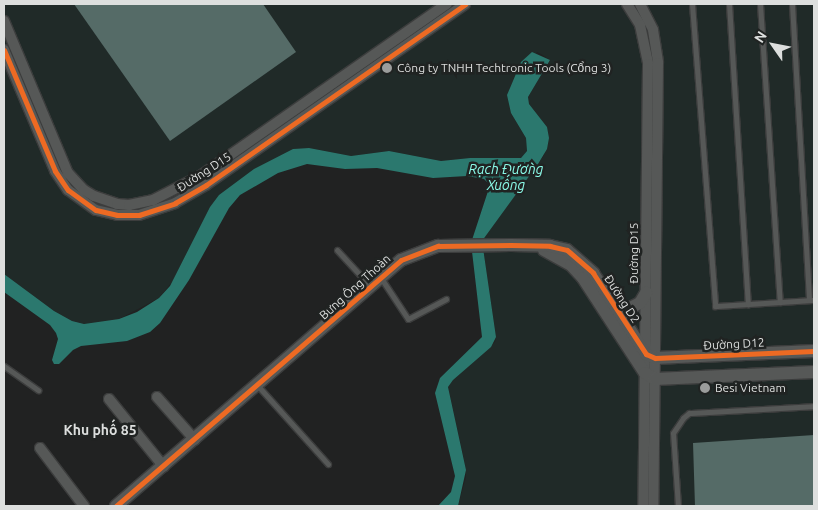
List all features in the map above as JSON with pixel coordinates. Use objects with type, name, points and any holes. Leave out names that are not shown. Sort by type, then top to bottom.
[{"type":"street","name":"Đường D15","points":[[4,50],[61,181],[76,198],[91,207],[106,213],[128,216],[139,215],[163,208],[194,192],[407,39],[447,4]]},
{"type":"street","name":"Đường D15","points":[[4,21],[68,173],[84,190],[94,196],[117,204],[129,205],[153,200],[200,176],[407,39],[465,4]]},
{"type":"street","name":"Đường D15","points":[[627,4],[640,25],[648,64],[646,294],[650,356]]},
{"type":"street","name":"Đường D15","points":[[640,4],[653,30],[658,63],[650,356],[652,506]]},
{"type":"street","name":"Bưng Ông Thoàn","points":[[116,506],[258,386],[401,260],[438,246],[459,244],[511,245]]},
{"type":"street","name":"Đường D2","points":[[511,245],[560,248],[575,256],[593,274],[650,356]]},
{"type":"street","name":"Đường D2","points":[[535,246],[555,255],[577,270],[650,376]]},
{"type":"street","points":[[610,299],[617,306],[627,309],[637,306],[646,294]]},
{"type":"street","name":"Đường D12","points":[[650,356],[814,351]]},
{"type":"street","points":[[650,376],[814,372]]},
{"type":"street","name":"Đường D15","points":[[643,506],[650,376]]},
{"type":"street","points":[[157,397],[195,440]]},
{"type":"street","points":[[109,399],[164,467]]},
{"type":"street","points":[[40,448],[84,506]]},
{"type":"lane","points":[[692,4],[716,306],[812,300],[792,4]]},
{"type":"lane","points":[[728,4],[748,304]]},
{"type":"lane","points":[[760,4],[780,302]]},
{"type":"lane","points":[[337,250],[371,287]]},
{"type":"lane","points":[[381,278],[408,319],[446,299]]},
{"type":"lane","points":[[4,366],[38,390]]},
{"type":"lane","points":[[258,386],[328,464]]},
{"type":"lane","points":[[678,506],[673,433],[683,418],[689,413],[814,406]]},
{"type":"shaded area","points":[[4,4],[814,4],[814,506],[458,506],[466,477],[465,464],[448,387],[453,380],[495,342],[496,337],[482,241],[544,155],[547,127],[529,104],[528,97],[550,60],[541,54],[537,52],[511,113],[526,138],[527,151],[521,158],[470,158],[441,161],[389,151],[351,156],[309,148],[293,149],[210,207],[176,277],[159,298],[119,319],[84,324],[72,321],[54,311],[4,274]]},
{"type":"water","name":"Rạch Đường Xuống","points":[[532,52],[550,60],[528,97],[529,104],[547,127],[549,138],[547,149],[538,164],[482,241],[496,337],[491,347],[453,380],[448,387],[466,470],[458,506],[438,506],[451,492],[455,476],[435,393],[440,378],[482,337],[471,243],[490,185],[484,179],[467,176],[433,178],[377,168],[345,169],[307,164],[278,173],[240,195],[229,208],[189,280],[160,323],[150,332],[127,341],[81,346],[73,350],[59,364],[54,364],[52,360],[58,339],[50,325],[4,292],[4,274],[54,311],[72,321],[84,324],[119,319],[137,312],[159,298],[170,286],[210,207],[219,195],[254,169],[293,149],[309,148],[351,156],[389,151],[441,161],[470,158],[521,158],[527,151],[526,138],[511,113],[507,95],[521,62]]},
{"type":"building","points":[[74,4],[263,4],[296,52],[170,141]]},
{"type":"building","points":[[814,435],[814,505],[695,506],[693,443]]},
{"type":"cycle path","points":[[4,50],[55,171],[68,190],[96,210],[117,215],[139,215],[175,203],[206,185],[465,4]]},
{"type":"cycle path","points":[[116,506],[401,260],[438,246],[550,246],[567,250],[593,273],[646,354],[655,358],[814,351]]},
{"type":"place","name":"Công ty TNHH Techtronic Tools (Cổng 3)","points":[[387,68]]},
{"type":"place","name":"Besi Vietnam","points":[[705,388]]},
{"type":"district","name":"Khu phố 85","points":[[100,430]]}]
